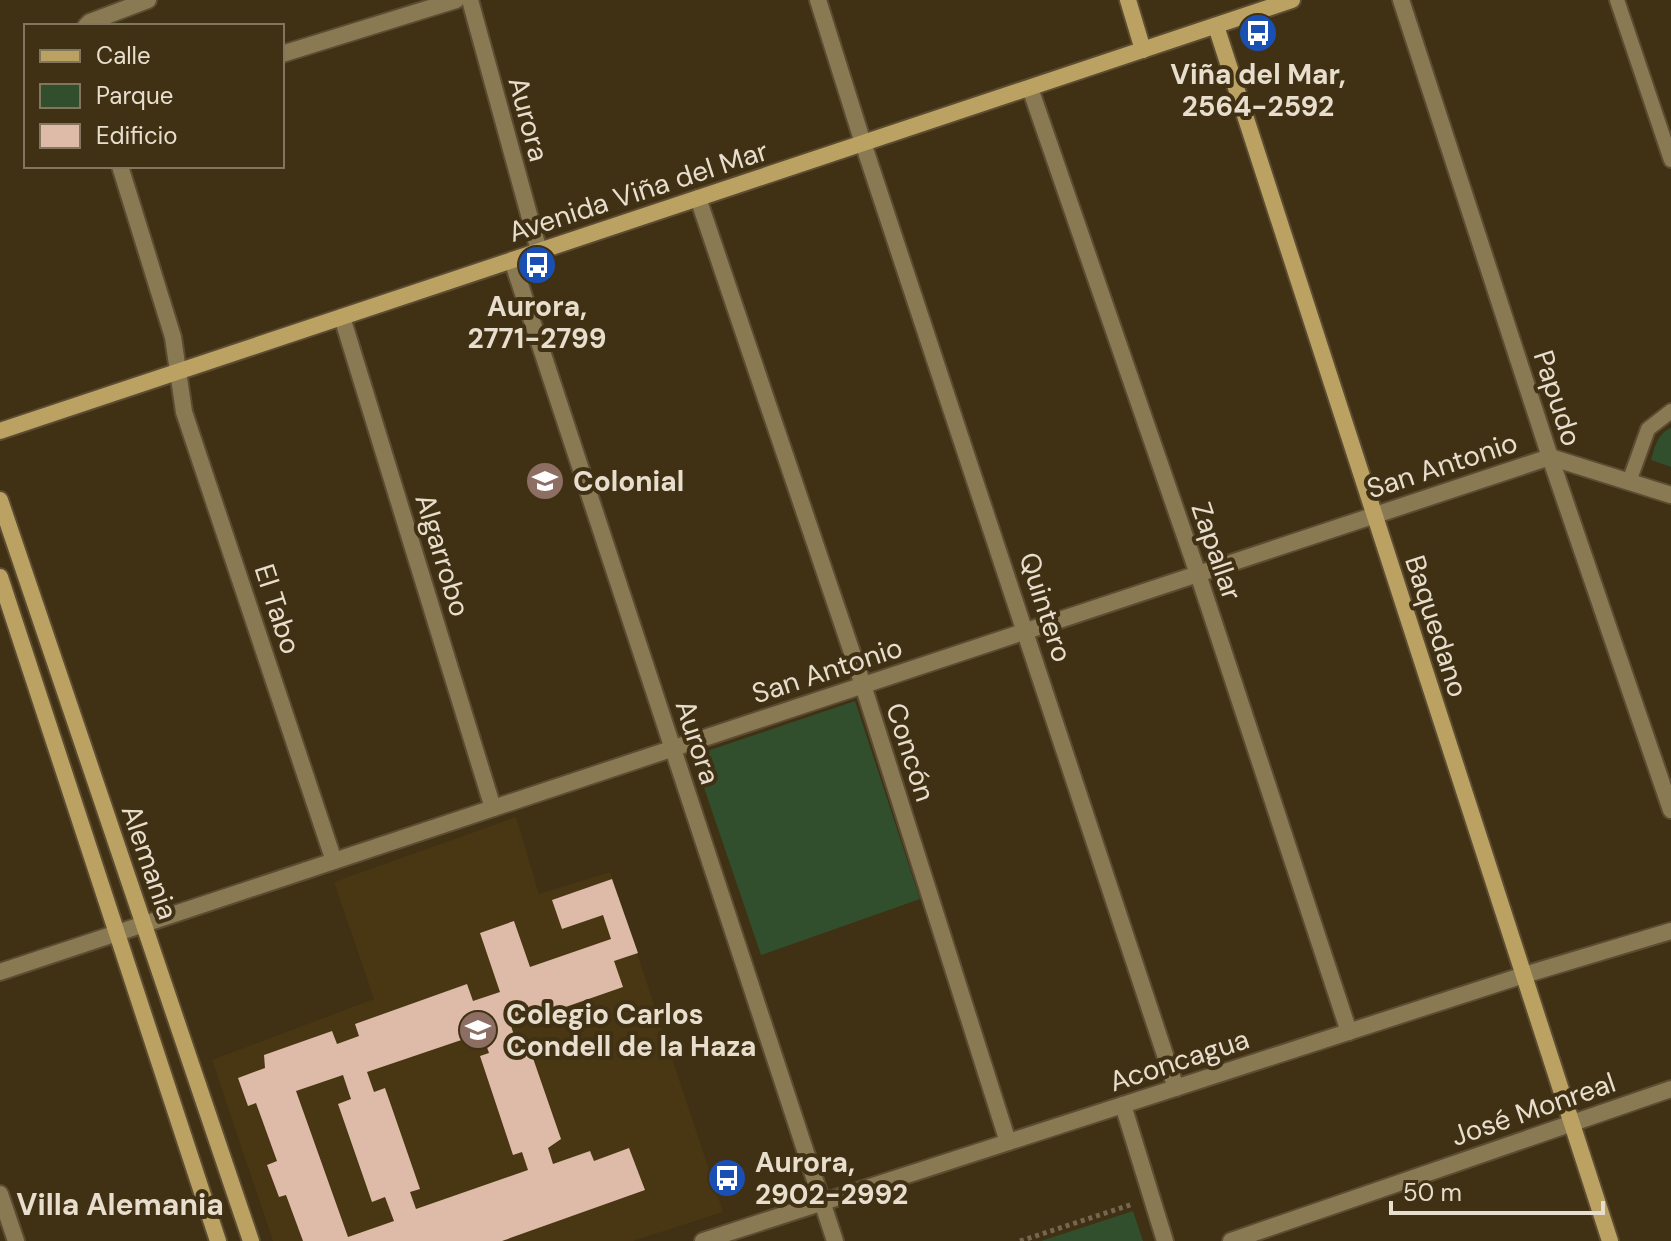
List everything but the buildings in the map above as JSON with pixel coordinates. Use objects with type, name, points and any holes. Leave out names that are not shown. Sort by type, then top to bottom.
[{"type":"street","points":[[88,24],[148,0]]},
{"type":"street","points":[[284,53],[456,0]]},
{"type":"street","name":"Aurora","points":[[470,0],[539,251]]},
{"type":"street","name":"Quintero","points":[[818,0],[1176,1088]]},
{"type":"street","points":[[1128,0],[1143,50]]},
{"type":"street","name":"Avenida Viña del Mar","points":[[0,431],[1292,0]]},
{"type":"street","name":"Papudo","points":[[1401,0],[1550,457],[1671,810]]},
{"type":"street","name":"Baquedano","points":[[1216,26],[1610,1241]]},
{"type":"street","name":"Zapallar","points":[[1030,88],[1198,574],[1349,1032]]},
{"type":"street","points":[[121,168],[173,337],[178,371]]},
{"type":"street","name":"Concón","points":[[698,198],[863,685],[1008,1142]]},
{"type":"street","name":"Aurora","points":[[512,260],[835,1241]]},
{"type":"street","name":"Algarrobo","points":[[342,317],[493,808]]},
{"type":"street","name":"El Tabo","points":[[178,371],[184,412],[334,861]]},
{"type":"street","name":"San Antonio","points":[[0,972],[1550,457],[1671,495]]},
{"type":"street","name":"Alemania","points":[[0,500],[251,1241]]},
{"type":"street","name":"Alemania","points":[[0,577],[218,1241]]},
{"type":"street","name":"Aconcagua","points":[[703,1241],[1524,975],[1671,931]]},
{"type":"street","name":"José Monreal","points":[[1231,1241],[1671,1089]]},
{"type":"street","points":[[1123,1105],[1165,1241]]},
{"type":"street","points":[[0,1194],[16,1241]]},
{"type":"lane","points":[[1617,0],[1671,160]]},
{"type":"lane","points":[[1629,482],[1648,429],[1671,411]]},
{"type":"path","points":[[1020,1241],[1151,1199]]},
{"type":"shaded area","name":"Colegio Carlos Condell de la Haza","points":[[516,817],[539,894],[610,872],[723,1212],[633,1241],[273,1241],[212,1060],[374,999],[334,882]]},
{"type":"green space","points":[[1671,428],[1671,467],[1651,460],[1660,437]]},
{"type":"green space","points":[[855,701],[920,899],[761,955],[697,767],[704,752]]},
{"type":"green space","points":[[1133,1211],[1143,1241],[1041,1241]]},
{"type":"place","name":"Viña del Mar, 2564-2592","points":[[1258,33]]},
{"type":"place","name":"Aurora, 2771-2799","points":[[537,265]]},
{"type":"place","name":"Colonial","points":[[545,481]]},
{"type":"place","name":"Colegio Carlos Condell de la Haza","points":[[478,1030]]},
{"type":"place","name":"Aurora, 2902-2992","points":[[727,1178]]},
{"type":"district","name":"Villa Alemania","points":[[120,1205]]}]
